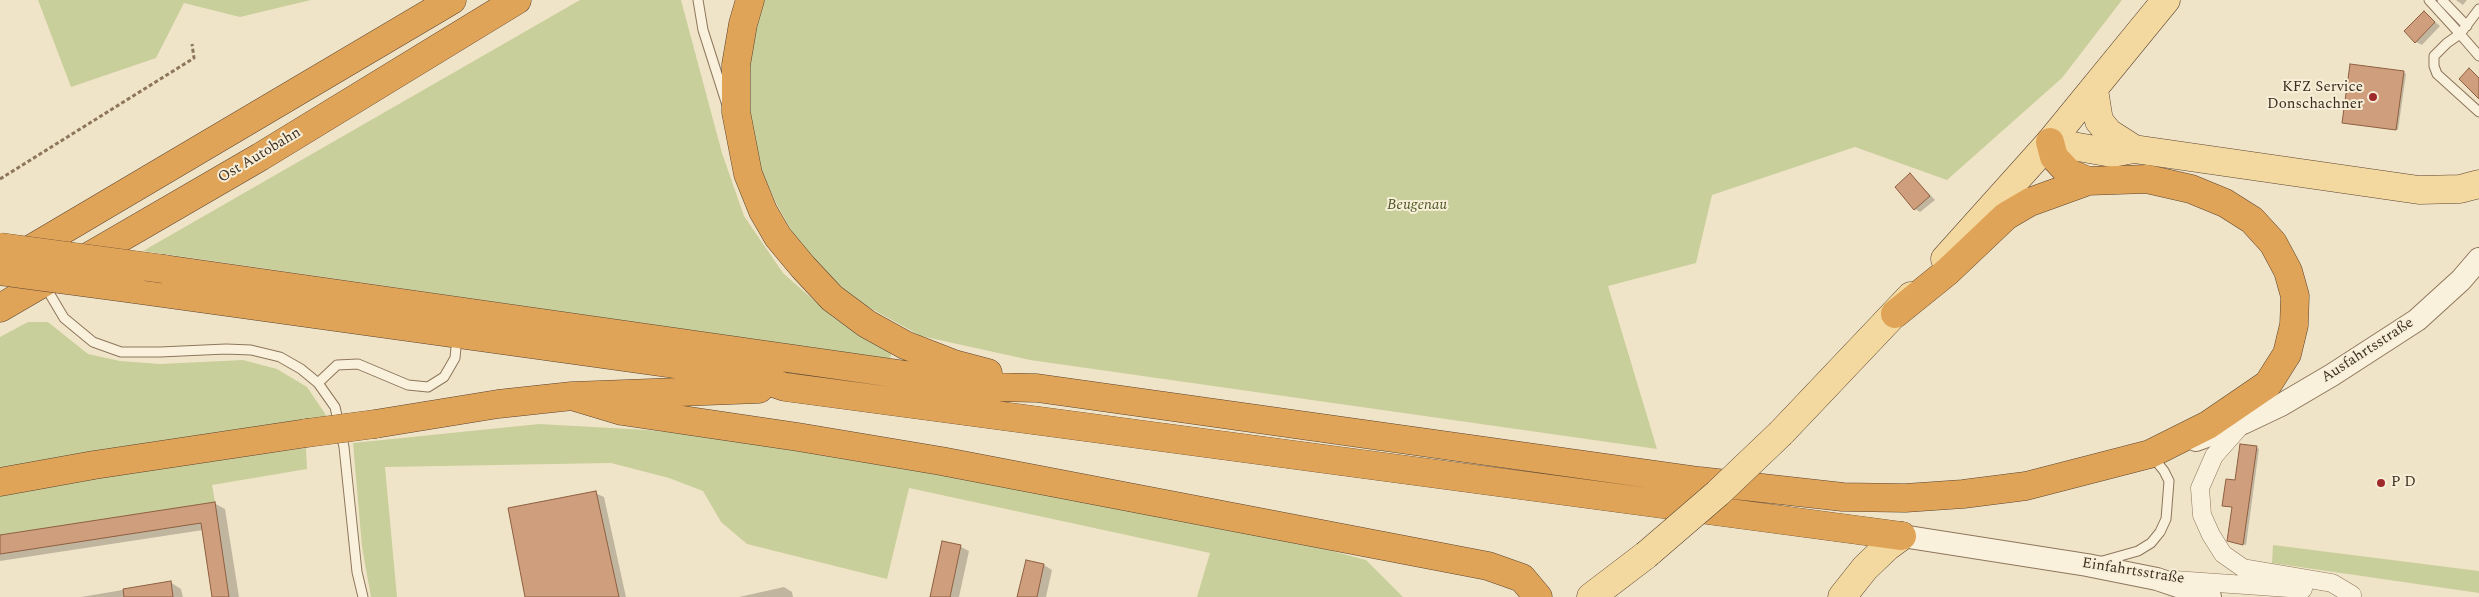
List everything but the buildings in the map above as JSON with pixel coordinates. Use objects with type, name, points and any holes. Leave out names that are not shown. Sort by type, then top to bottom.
[{"type":"highway","points":[[0,266],[452,0]]},
{"type":"highway","name":"Ost Autobahn","points":[[0,308],[260,157],[517,0]]},
{"type":"highway","points":[[750,0],[743,24],[736,65],[736,112],[748,174],[763,211],[778,237],[832,298],[867,324],[905,345],[954,364],[1037,388]]},
{"type":"highway","points":[[2050,142],[2054,157],[2069,173],[2088,181]]},
{"type":"highway","points":[[0,248],[164,269],[990,387],[1037,388],[1699,481],[1843,497],[1905,498],[1963,494],[2026,486],[2150,454],[2208,425],[2268,384],[2287,354],[2294,325],[2294,296],[2288,271],[2273,243],[2252,220],[2225,202],[2191,189],[2147,179],[2088,181],[2030,202],[2006,216],[1947,272],[1895,314]]},
{"type":"highway","points":[[0,271],[457,336],[746,374],[785,387]]},
{"type":"highway","points":[[0,482],[94,465],[498,404],[572,396],[785,387],[1902,536]]},
{"type":"highway","points":[[572,396],[622,412],[798,436],[940,461],[1488,566],[1522,578],[1538,597]]},
{"type":"main road","points":[[1591,597],[1646,555],[1718,493],[1781,433],[1895,314],[2050,142],[2166,0]]},
{"type":"main road","points":[[2094,90],[2099,120],[2109,134],[2134,149]]},
{"type":"main road","points":[[2050,142],[2112,153],[2134,149],[2419,190],[2460,189],[2479,184]]},
{"type":"main road","points":[[1842,597],[1865,568],[1902,536]]},
{"type":"street","name":"Ausfahrtsstraße","points":[[2150,454],[2243,423],[2281,405],[2332,376],[2417,320],[2461,280],[2479,259]]},
{"type":"street","points":[[2243,423],[2214,456],[2200,488],[2202,515],[2211,535],[2223,554],[2243,568],[2332,583],[2359,596]]},
{"type":"street","name":"Einfahrtsstraße","points":[[1902,536],[2087,565],[2157,579],[2280,586],[2359,596]]},
{"type":"street","points":[[2157,579],[2210,597]]},
{"type":"lane","points":[[698,0],[703,30],[748,174]]},
{"type":"lane","points":[[2429,0],[2463,30]]},
{"type":"lane","points":[[2442,0],[2479,56]]},
{"type":"lane","points":[[2479,9],[2463,30],[2434,56],[2434,66],[2437,74],[2479,112]]},
{"type":"lane","points":[[44,284],[64,318],[92,342],[121,352],[252,350],[280,357],[301,369],[318,383],[335,406],[344,447],[357,572],[363,597]]},
{"type":"lane","points":[[318,383],[337,365],[358,364],[408,385],[428,386],[444,377],[454,358],[457,336]]},
{"type":"lane","points":[[2087,565],[2138,551],[2151,543],[2160,532],[2166,519],[2169,482],[2164,470],[2150,454]]},
{"type":"path","points":[[0,180],[194,58],[192,44]]},
{"type":"green space","points":[[38,0],[311,0],[240,17],[184,3],[156,58],[71,87]]},
{"type":"green space","points":[[580,0],[681,0],[722,153],[744,216],[783,273],[834,318],[892,351],[890,359],[143,251]]},
{"type":"green space","name":"Beugenau","points":[[761,0],[2122,0],[2062,78],[1947,180],[1855,147],[1712,195],[1696,263],[1608,286],[1657,449],[1030,360],[921,336],[850,297],[804,253],[775,201],[752,148],[745,85]]},
{"type":"green space","points":[[28,322],[48,322],[88,354],[120,361],[160,364],[243,360],[277,369],[307,387],[328,418],[0,470],[0,337]]},
{"type":"green space","points":[[539,424],[648,430],[761,443],[916,469],[1302,543],[1366,560],[1403,597],[1197,597],[1210,553],[909,488],[887,579],[747,544],[721,522],[703,491],[669,478],[611,463],[385,467],[397,597],[371,597],[362,547],[353,443]]},
{"type":"green space","points":[[306,448],[307,469],[212,485],[215,502],[0,535],[0,496],[95,477]]},
{"type":"green space","points":[[2273,545],[2479,571],[2479,593],[2272,563]]},
{"type":"place","name":"KFZ Service Donschachner","points":[[2373,97]]},
{"type":"place","name":"P D","points":[[2381,483]]}]
